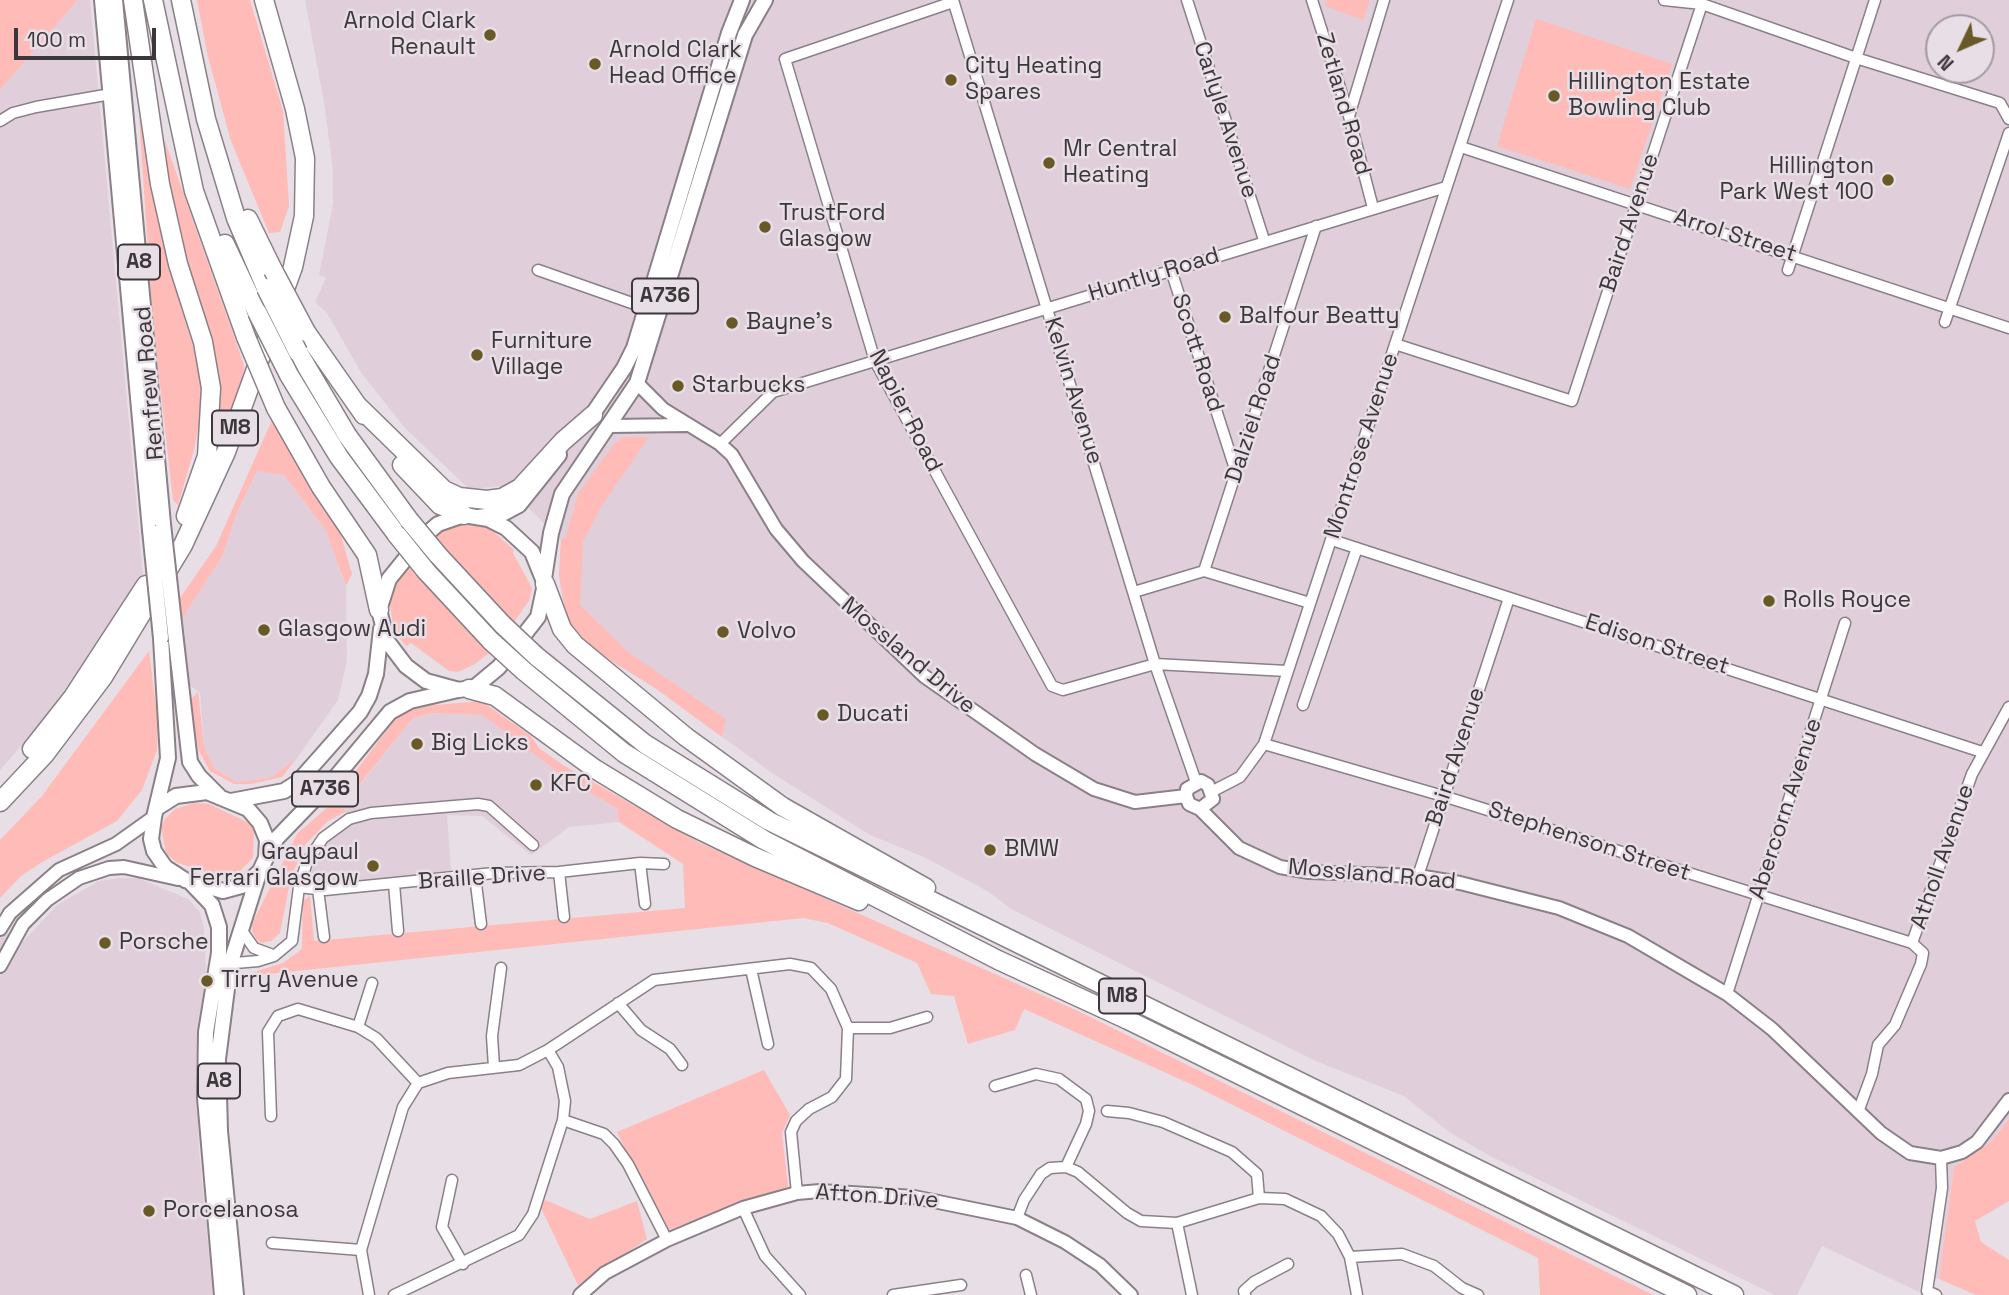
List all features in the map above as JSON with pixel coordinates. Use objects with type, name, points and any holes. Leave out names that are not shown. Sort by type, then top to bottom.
[{"type":"highway","name":"M8","points":[[0,786],[73,697],[151,577],[185,519],[199,482],[209,443],[211,405],[207,361],[173,243],[160,184],[133,0]]},
{"type":"highway","name":"M8","points":[[153,0],[194,191],[246,337],[276,408],[321,487],[367,555],[380,617]]},
{"type":"highway","name":"M8","points":[[181,0],[206,119],[236,218],[266,288],[298,352],[340,424],[409,520],[438,555],[503,625],[618,725],[738,804],[880,878],[1734,1295]]},
{"type":"highway","name":"M8","points":[[0,803],[45,754],[103,677],[183,545],[226,452],[293,267],[304,216],[305,158],[295,109],[264,0]]},
{"type":"highway","name":"M8","points":[[170,78],[224,240],[289,375],[339,457],[397,535],[491,641],[624,753],[726,820],[998,960]]},
{"type":"highway","name":"M8","points":[[206,119],[273,270],[306,332],[384,443],[428,494],[440,505],[471,516]]},
{"type":"highway","name":"M8","points":[[359,407],[444,490],[459,497],[487,500],[502,498],[520,488],[563,441],[593,415]]},
{"type":"highway","name":"M8","points":[[544,582],[562,629],[575,645],[686,737],[783,807],[925,887],[1412,1136]]},
{"type":"highway","name":"M8","points":[[464,690],[495,696],[596,769],[717,839],[998,960],[1128,1020],[1687,1295]]},
{"type":"main road","name":"Renfrew Road","points":[[102,0],[157,527],[176,641],[190,762],[199,776],[225,799]]},
{"type":"main road","name":"Renfrew Road","points":[[115,0],[157,527],[168,752],[156,812]]},
{"type":"main road","name":"A736","points":[[225,799],[276,793],[292,786],[352,722],[365,703],[373,684],[380,617],[389,579],[415,546],[438,524],[471,516],[504,513],[524,501],[593,415],[624,368],[634,348],[729,33],[742,0]]},
{"type":"main road","name":"A736","points":[[263,865],[277,838],[335,778],[390,712],[410,701],[464,690],[493,673],[538,617],[553,522],[562,494],[637,383],[745,35],[765,0]]},
{"type":"main road","points":[[471,516],[498,523],[518,538],[536,559],[544,582]]},
{"type":"main road","points":[[380,617],[391,648],[412,671],[426,681],[464,690]]},
{"type":"main road","points":[[185,793],[207,793],[248,809],[260,823],[267,839],[263,865],[245,885],[232,890],[187,881],[165,867],[154,851],[151,839],[156,812],[185,793]]},
{"type":"main road","name":"A8","points":[[222,1295],[205,1098],[206,1032],[223,964],[242,931],[263,865]]},
{"type":"main road","name":"A8","points":[[187,881],[212,905],[218,919],[223,964],[219,1092],[236,1295]]},
{"type":"street","name":"Carlyle Avenue","points":[[1187,0],[1264,240]]},
{"type":"street","name":"Zetland Road","points":[[1312,0],[1349,116],[1373,208]]},
{"type":"street","points":[[1349,116],[1384,0]]},
{"type":"street","name":"Montrose Avenue","points":[[1213,791],[1240,777],[1264,744],[1508,0]]},
{"type":"street","points":[[1664,0],[1702,4],[1856,58],[2000,103],[2009,117]]},
{"type":"street","points":[[1788,270],[1875,0]]},
{"type":"street","name":"Kelvin Avenue","points":[[953,1],[1156,664],[1196,782]]},
{"type":"street","name":"Napier Road","points":[[953,1],[785,59],[875,361],[1052,686],[1063,690],[1156,664],[1287,671]]},
{"type":"street","name":"Baird Avenue","points":[[1395,344],[1572,401],[1702,4]]},
{"type":"street","points":[[0,121],[13,113],[36,107],[111,94]]},
{"type":"street","points":[[1945,322],[2009,133]]},
{"type":"street","name":"Arrol Street","points":[[1461,147],[2009,328]]},
{"type":"street","name":"Huntly Road","points":[[720,444],[773,392],[1264,240],[1446,187]]},
{"type":"street","name":"Dalziel Road","points":[[1204,571],[1316,226]]},
{"type":"street","points":[[538,270],[646,308]]},
{"type":"street","name":"Scott Road","points":[[1171,270],[1237,475]]},
{"type":"street","name":"Mossland Drive","points":[[637,383],[663,409],[720,444],[741,467],[776,529],[803,561],[924,676],[1035,754],[1094,789],[1135,802],[1186,796]]},
{"type":"street","points":[[608,426],[687,425]]},
{"type":"street","name":"Edison Street","points":[[1332,540],[1982,751]]},
{"type":"street","points":[[1303,705],[1357,548]]},
{"type":"street","points":[[1134,592],[1204,571],[1310,603]]},
{"type":"street","name":"Baird Avenue","points":[[1418,876],[1509,598]]},
{"type":"street","name":"Abercorn Avenue","points":[[1727,995],[1846,623]]},
{"type":"street","name":"Atholl Avenue","points":[[1858,1112],[1872,1074],[1878,1045],[1895,1025],[1921,964],[1923,953],[1912,943],[1982,751],[2009,707]]},
{"type":"street","name":"Stephenson Street","points":[[1264,744],[1443,796],[1912,943]]},
{"type":"street","points":[[1196,782],[1208,785],[1213,791],[1213,799],[1200,809],[1189,804],[1186,796],[1187,789],[1196,782]]},
{"type":"street","points":[[223,964],[274,956],[287,947],[295,935],[299,887],[307,862],[323,838],[349,819],[371,813],[478,804],[489,806],[533,845]]},
{"type":"street","name":"Mossland Road","points":[[1200,809],[1239,848],[1280,867],[1309,872],[1418,876],[1516,895],[1580,916],[1628,936],[1727,995],[1772,1029],[1898,1147],[1910,1153],[1941,1158]]},
{"type":"street","points":[[0,929],[10,913],[59,870],[116,844],[156,812]]},
{"type":"street","points":[[640,863],[645,904]]},
{"type":"street","name":"Braille Drive","points":[[299,887],[318,889],[559,872],[640,863],[664,864]]},
{"type":"street","points":[[0,966],[23,923],[47,900],[79,878],[109,868],[124,867],[187,881]]},
{"type":"street","points":[[559,872],[564,917]]},
{"type":"street","points":[[475,876],[481,924]]},
{"type":"street","points":[[394,884],[398,931]]},
{"type":"street","points":[[318,889],[324,937]]},
{"type":"street","points":[[242,931],[254,948],[274,956]]},
{"type":"street","points":[[369,1295],[361,1250],[402,1107],[418,1083],[448,1073],[519,1065],[548,1050],[654,980],[790,964],[811,968],[831,989],[848,1028],[846,1079],[832,1097],[796,1121],[791,1132],[797,1193]]},
{"type":"street","points":[[494,1067],[492,1036],[501,968]]},
{"type":"street","points":[[751,969],[768,1044]]},
{"type":"street","points":[[358,1027],[372,983]]},
{"type":"street","points":[[618,1003],[641,1030],[670,1049],[682,1065]]},
{"type":"street","points":[[271,1116],[268,1032],[278,1016],[298,1009],[358,1027],[376,1038],[418,1083]]},
{"type":"street","points":[[848,1028],[890,1028],[927,1017]]},
{"type":"street","points":[[394,1295],[519,1235],[533,1214],[563,1120],[565,1101],[558,1067],[548,1050]]},
{"type":"street","points":[[995,1086],[1036,1074],[1059,1079],[1086,1098],[1089,1111],[1086,1124],[1066,1167]]},
{"type":"street","points":[[1936,1295],[1927,1291],[1942,1188],[1941,1158],[1962,1152],[1977,1142],[2009,1100]]},
{"type":"street","points":[[1107,1111],[1129,1113],[1163,1122],[1232,1152],[1257,1174],[1259,1198]]},
{"type":"street","points":[[563,1120],[604,1134],[614,1144],[628,1164],[667,1240]]},
{"type":"street","points":[[1017,1218],[1024,1200],[1041,1174],[1050,1168],[1066,1167],[1078,1172],[1127,1213],[1141,1221],[1177,1223],[1259,1198],[1285,1199],[1321,1216],[1338,1234],[1350,1257],[1357,1295]]},
{"type":"street","points":[[452,1180],[442,1227],[463,1264]]},
{"type":"street","name":"Afton Drive","points":[[580,1295],[606,1273],[667,1240],[743,1208],[797,1193],[883,1193],[967,1205],[1017,1218],[1065,1241],[1100,1265],[1131,1295]]},
{"type":"street","points":[[743,1208],[765,1256],[800,1295]]},
{"type":"street","points":[[1177,1223],[1192,1295]]},
{"type":"street","points":[[272,1243],[361,1250]]},
{"type":"street","points":[[1350,1257],[1402,1254],[1434,1266],[1462,1288],[1478,1295]]},
{"type":"street","points":[[1245,1295],[1244,1291],[1254,1282],[1288,1264]]},
{"type":"street","points":[[1026,1275],[1031,1295]]},
{"type":"street","points":[[892,1295],[961,1285]]},
{"type":"shaded area","points":[[0,0],[78,0],[0,90]]},
{"type":"shaded area","points":[[78,0],[90,0],[143,575],[46,718],[0,770],[0,90]]},
{"type":"shaded area","points":[[197,0],[250,0],[283,111],[289,206],[280,232],[269,233],[231,141],[208,57]]},
{"type":"shaded area","points":[[305,0],[2009,0],[2009,1119],[1991,1142],[1954,1167],[1939,1279],[1922,1274],[1919,1292],[1822,1246],[1797,1295],[1775,1295],[1490,1156],[1449,1132],[1404,1096],[1318,1062],[1011,909],[989,892],[924,857],[870,835],[772,773],[655,688],[594,650],[577,634],[563,604],[559,575],[561,540],[506,486],[469,489],[405,428],[362,374],[327,313],[315,302],[326,278],[319,275],[333,204],[333,172],[325,108]]},
{"type":"shaded area","points":[[1327,0],[1370,0],[1363,20],[1325,6]]},
{"type":"shaded area","points":[[1536,19],[1672,64],[1630,189],[1497,146]]},
{"type":"shaded area","points":[[139,117],[170,270],[199,367],[202,408],[194,450],[178,505],[173,500],[153,322]]},
{"type":"shaded area","points":[[161,130],[244,365],[243,385],[207,475],[218,385],[215,350],[180,237]]},
{"type":"shaded area","points":[[272,420],[337,522],[352,574],[346,586],[326,531],[284,475],[257,471],[238,510],[223,555],[182,619],[180,598],[216,546]]},
{"type":"shaded area","points":[[624,437],[649,437],[601,507],[583,542],[580,605],[628,652],[726,719],[722,737],[655,688],[594,650],[567,620],[559,575],[561,540],[566,537],[578,494],[614,444]]},
{"type":"shaded area","points":[[257,470],[284,475],[326,531],[346,586],[347,661],[338,700],[297,758],[270,778],[237,782],[215,769],[204,747],[200,692],[187,684],[182,619],[223,555],[238,510]]},
{"type":"shaded area","points":[[473,522],[487,526],[514,550],[513,553],[532,588],[529,601],[514,622],[433,534],[446,524]]},
{"type":"shaded area","points":[[407,565],[489,653],[458,672],[449,671],[411,643],[406,646],[394,631],[389,596]]},
{"type":"shaded area","points":[[149,651],[158,723],[157,750],[142,790],[117,821],[21,876],[0,898],[0,840],[42,796]]},
{"type":"shaded area","points":[[198,691],[204,747],[215,769],[237,782],[270,778],[297,758],[282,777],[251,784],[234,784],[210,771],[199,751],[187,700]]},
{"type":"shaded area","points":[[481,701],[531,736],[539,748],[563,765],[700,843],[1078,1011],[1653,1295],[1540,1295],[1538,1258],[1193,1085],[1024,1009],[1015,1030],[968,1044],[954,996],[931,994],[917,963],[828,923],[803,918],[239,977],[283,963],[302,949],[303,901],[310,896],[314,941],[685,908],[683,864],[619,822],[617,809],[558,772],[482,715],[433,713],[413,718],[343,805],[345,812],[328,821],[305,845],[291,877],[280,933],[271,941],[262,943],[257,940],[252,932],[252,924],[297,834],[330,805],[400,713],[413,707]]},
{"type":"shaded area","points":[[433,713],[482,715],[558,772],[617,809],[619,822],[569,827],[531,855],[482,816],[447,815],[451,871],[309,885],[307,878],[323,845],[351,825],[343,806],[413,718]]},
{"type":"shaded area","points":[[194,803],[209,804],[249,823],[254,831],[253,858],[237,874],[227,877],[213,875],[176,862],[166,853],[161,827],[165,819],[175,809]]},
{"type":"shaded area","points":[[138,878],[188,899],[200,912],[204,928],[206,973],[196,1064],[199,1150],[213,1295],[0,1295],[0,929],[22,943],[57,905],[99,881]]},
{"type":"shaded area","points":[[764,1070],[790,1115],[782,1133],[788,1187],[665,1231],[617,1132]]},
{"type":"shaded area","points":[[2009,1119],[2009,1201],[1975,1221],[1981,1242],[2009,1260],[2009,1295],[1976,1295],[1939,1279],[1954,1167],[1991,1142]]},
{"type":"shaded area","points":[[545,1200],[590,1219],[637,1201],[647,1239],[578,1285],[541,1208]]},
{"type":"place","name":"Arnold Clark Renault","points":[[490,35]]},
{"type":"place","name":"Arnold Clark Head Office","points":[[595,64]]},
{"type":"place","name":"City Heating Spares","points":[[951,80]]},
{"type":"place","name":"Hillington Estate Bowling Club","points":[[1554,96]]},
{"type":"place","name":"Mr Central Heating","points":[[1049,163]]},
{"type":"place","name":"Hillington Park West 100","points":[[1888,180]]},
{"type":"place","name":"TrustFord Glasgow","points":[[765,227]]},
{"type":"place","name":"Balfour Beatty","points":[[1225,317]]},
{"type":"place","name":"Bayne's","points":[[732,323]]},
{"type":"place","name":"Furniture Village","points":[[477,355]]},
{"type":"place","name":"Starbucks","points":[[678,386]]},
{"type":"place","name":"Rolls Royce","points":[[1769,601]]},
{"type":"place","name":"Glasgow Audi","points":[[264,630]]},
{"type":"place","name":"Volvo","points":[[723,632]]},
{"type":"place","name":"Ducati","points":[[823,715]]},
{"type":"place","name":"Big Licks","points":[[417,744]]},
{"type":"place","name":"KFC","points":[[536,785]]},
{"type":"place","name":"BMW","points":[[990,850]]},
{"type":"place","name":"Graypaul Ferrari Glasgow","points":[[373,866]]},
{"type":"place","name":"Porsche","points":[[105,943]]},
{"type":"place","name":"Tirry Avenue","points":[[207,981]]},
{"type":"place","name":"Porcelanosa","points":[[149,1211]]}]
